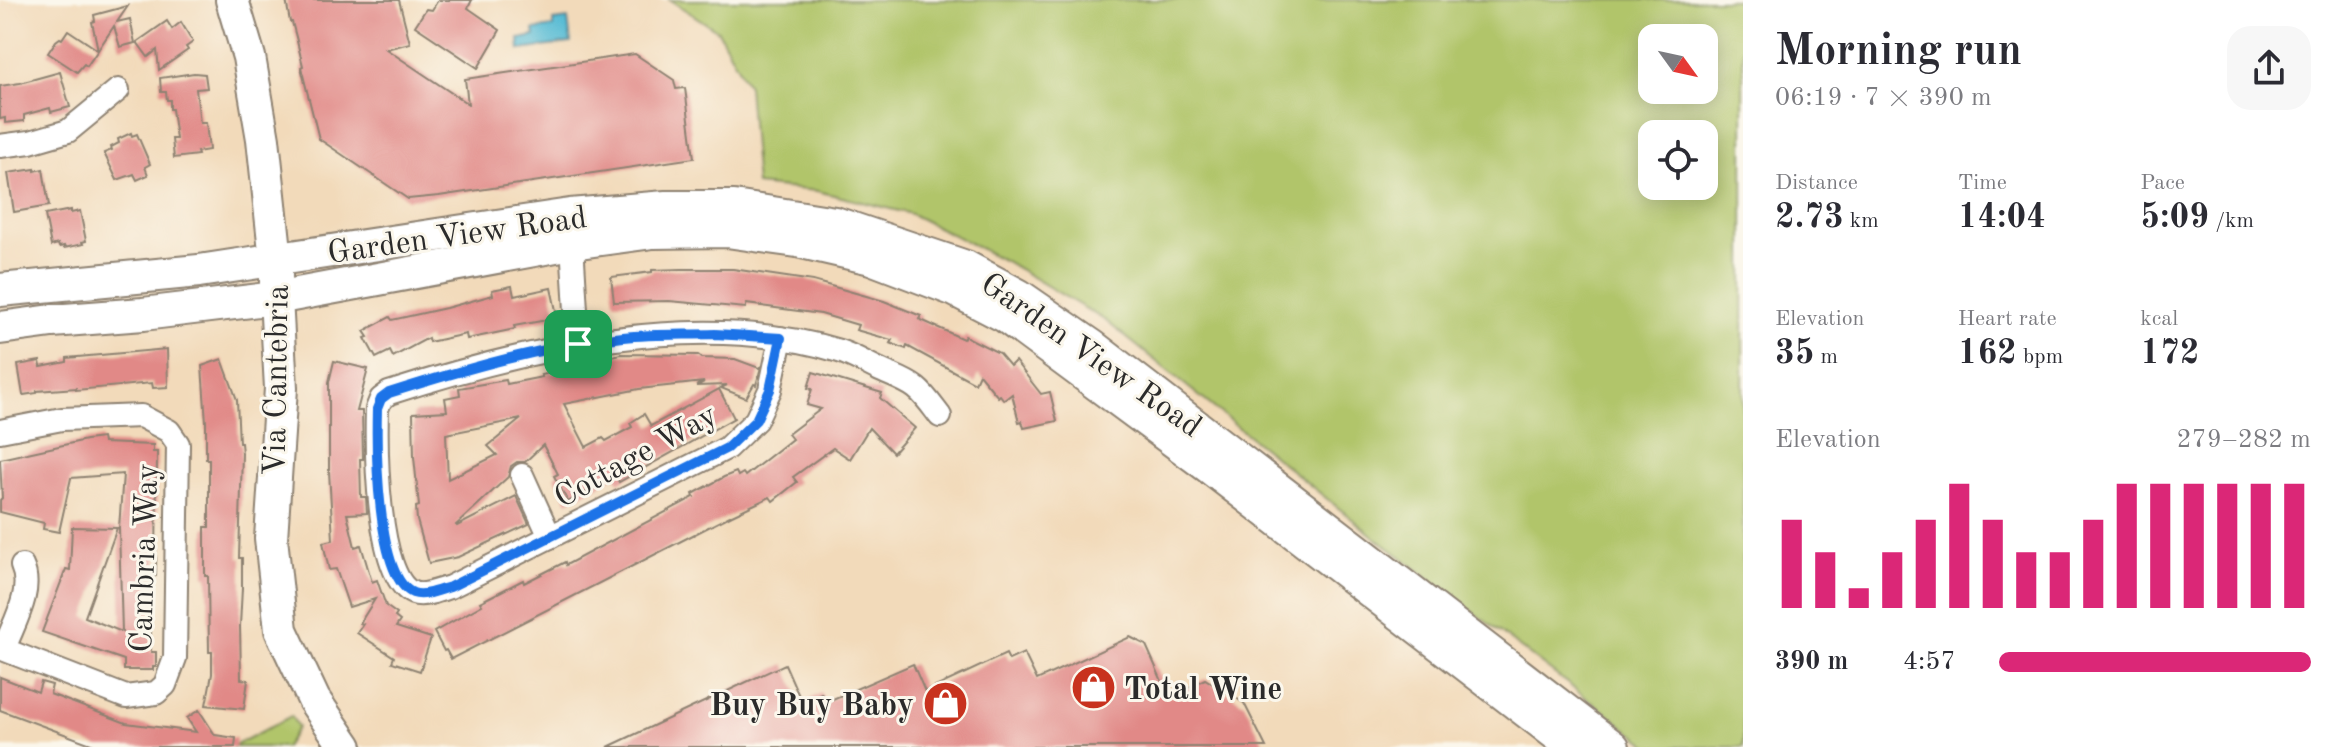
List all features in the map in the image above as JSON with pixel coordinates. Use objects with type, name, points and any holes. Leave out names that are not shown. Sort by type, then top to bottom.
[{"type":"main road","name":"Via Cantebria","points":[[232,0],[249,57],[259,112],[276,260],[281,388],[271,538],[281,630],[314,700],[346,747]]},
{"type":"main road","name":"Garden View Road","points":[[0,290],[155,276],[570,215],[666,207],[734,207],[835,223],[966,267],[1018,295],[1092,346],[1613,747]]},
{"type":"main road","name":"Garden View Road","points":[[0,328],[276,298],[572,243],[653,232],[727,231],[797,241],[871,258],[955,290],[1005,316],[1067,360],[1573,747]]},
{"type":"street","points":[[0,146],[30,142],[68,131],[118,90]]},
{"type":"street","points":[[572,243],[578,344]]},
{"type":"street","name":"Cottage Way","points":[[781,338],[770,390],[756,420],[727,448],[450,587],[416,594],[402,586],[389,559],[380,497],[377,409],[381,399],[389,393],[456,371],[578,344],[625,337],[715,334],[781,338],[841,351],[916,388],[940,416]]},
{"type":"street","name":"Cambria Way","points":[[0,431],[62,419],[141,416],[169,431],[178,444],[175,658],[165,685],[156,693],[126,697],[2,648]]},
{"type":"street","name":"Cottage Way","points":[[522,475],[550,537]]},
{"type":"street","points":[[2,648],[25,594],[26,576],[22,566]]},
{"type":"green space","points":[[670,0],[1743,0],[1743,747],[1651,747],[1377,539],[1106,321],[1005,261],[911,214],[817,191],[756,185],[748,86],[718,31]]},
{"type":"green space","points":[[291,716],[298,727],[285,747],[232,747]]},
{"type":"water","points":[[568,19],[571,43],[520,50],[519,39],[535,36],[534,30],[553,27],[553,21]]},
{"type":"building","points":[[286,0],[399,0],[410,43],[386,49],[468,104],[465,79],[635,54],[674,80],[676,89],[685,88],[694,158],[408,199],[319,139]]},
{"type":"building","points":[[438,0],[472,0],[468,8],[500,30],[478,68],[415,26],[426,9],[432,10]]},
{"type":"building","points":[[128,6],[117,22],[130,19],[135,43],[120,47],[114,26],[98,50],[92,22],[95,21],[94,15]]},
{"type":"building","points":[[167,21],[172,29],[181,22],[193,42],[186,47],[188,50],[159,70],[157,50],[148,57],[137,42]]},
{"type":"building","points":[[68,30],[98,50],[87,66],[84,64],[77,72],[48,53]]},
{"type":"building","points":[[60,72],[70,107],[51,112],[50,108],[24,115],[24,121],[5,123],[5,118],[0,119],[0,86]]},
{"type":"building","points":[[205,74],[207,88],[196,89],[200,123],[206,123],[209,150],[197,152],[198,155],[174,158],[172,139],[176,139],[172,109],[166,92],[161,92],[160,78]]},
{"type":"building","points":[[131,133],[132,136],[137,134],[150,164],[145,167],[148,175],[137,180],[134,174],[117,180],[104,153],[119,143],[118,139]]},
{"type":"building","points":[[43,169],[49,206],[14,212],[8,173]]},
{"type":"building","points":[[71,210],[71,213],[80,211],[86,241],[64,248],[58,244],[51,246],[45,215]]},
{"type":"building","points":[[682,269],[733,269],[813,281],[884,301],[999,353],[1010,366],[1015,361],[1041,394],[1050,392],[1057,421],[1024,428],[1022,421],[1019,422],[1012,394],[1004,400],[1000,395],[998,397],[979,374],[975,383],[907,346],[906,349],[890,343],[892,340],[856,330],[858,325],[821,314],[746,304],[746,308],[669,301],[614,302],[611,277]]},
{"type":"building","points":[[512,286],[514,296],[551,288],[557,315],[551,316],[552,319],[514,326],[515,329],[467,339],[466,334],[429,342],[428,338],[393,357],[390,351],[376,358],[365,338],[368,337],[364,331],[390,317],[392,320],[446,308],[493,295],[492,290]]},
{"type":"building","points":[[167,349],[168,387],[153,388],[152,383],[37,391],[23,395],[18,365],[40,361],[41,367],[67,362],[67,358]]},
{"type":"building","points":[[621,354],[698,355],[702,358],[735,359],[761,367],[756,385],[746,398],[721,388],[727,385],[696,386],[704,382],[639,389],[564,404],[586,447],[603,438],[606,441],[632,427],[630,423],[644,414],[651,426],[719,389],[734,418],[619,482],[616,476],[568,502],[543,445],[525,462],[511,466],[508,477],[456,525],[516,496],[529,524],[458,557],[429,563],[417,520],[416,507],[419,506],[413,413],[447,411],[445,398],[460,395],[459,388],[542,377],[582,367],[581,363]],"holes":[[[521,419],[488,446],[497,455],[448,479],[446,434]]]},
{"type":"building","points":[[222,359],[237,400],[242,453],[239,558],[242,558],[241,679],[248,680],[244,709],[206,705],[212,674],[212,652],[209,652],[208,576],[205,576],[209,459],[206,459],[202,366]]},
{"type":"building","points":[[334,361],[368,369],[357,411],[362,411],[361,497],[366,497],[367,513],[347,514],[355,547],[361,545],[372,582],[377,580],[386,606],[397,614],[395,617],[400,621],[396,627],[431,638],[420,671],[392,662],[394,657],[357,633],[375,599],[349,607],[336,569],[329,570],[323,542],[333,540],[329,382]]},
{"type":"building","points":[[813,372],[882,393],[880,398],[915,428],[893,453],[869,428],[850,459],[833,448],[793,477],[797,482],[773,501],[770,497],[732,515],[451,659],[444,651],[434,632],[482,605],[480,602],[523,580],[524,583],[565,562],[566,565],[694,497],[693,494],[724,477],[736,472],[738,476],[743,473],[745,476],[792,439],[788,434],[821,409],[807,405]]},
{"type":"building","points":[[102,438],[103,443],[153,445],[153,452],[157,452],[156,576],[151,577],[151,652],[156,652],[156,667],[153,670],[124,670],[124,660],[42,632],[66,569],[70,570],[72,527],[117,528],[85,617],[122,632],[119,528],[123,474],[71,478],[59,532],[43,529],[44,523],[0,512],[0,459]]},
{"type":"building","points":[[1130,637],[1146,645],[1169,697],[1205,679],[1244,703],[1266,747],[608,747],[785,664],[802,703],[821,693],[826,702],[913,664],[925,692],[1006,654],[1009,660],[1024,653],[1037,680]]},
{"type":"building","points":[[0,677],[38,692],[41,682],[52,685],[50,694],[126,723],[196,732],[187,718],[199,710],[215,735],[236,738],[235,747],[99,747],[0,710]]},
{"type":"place","name":"Total Wine","points":[[1093,688]]},
{"type":"place","name":"Buy Buy Baby","points":[[945,704]]},
{"type":"route","points":[[715,334],[781,338],[770,390],[756,420],[727,448],[450,587],[416,594],[402,586],[389,559],[378,481],[376,431],[377,409],[381,399],[389,393],[456,371],[578,344],[625,337],[715,334]]}]
